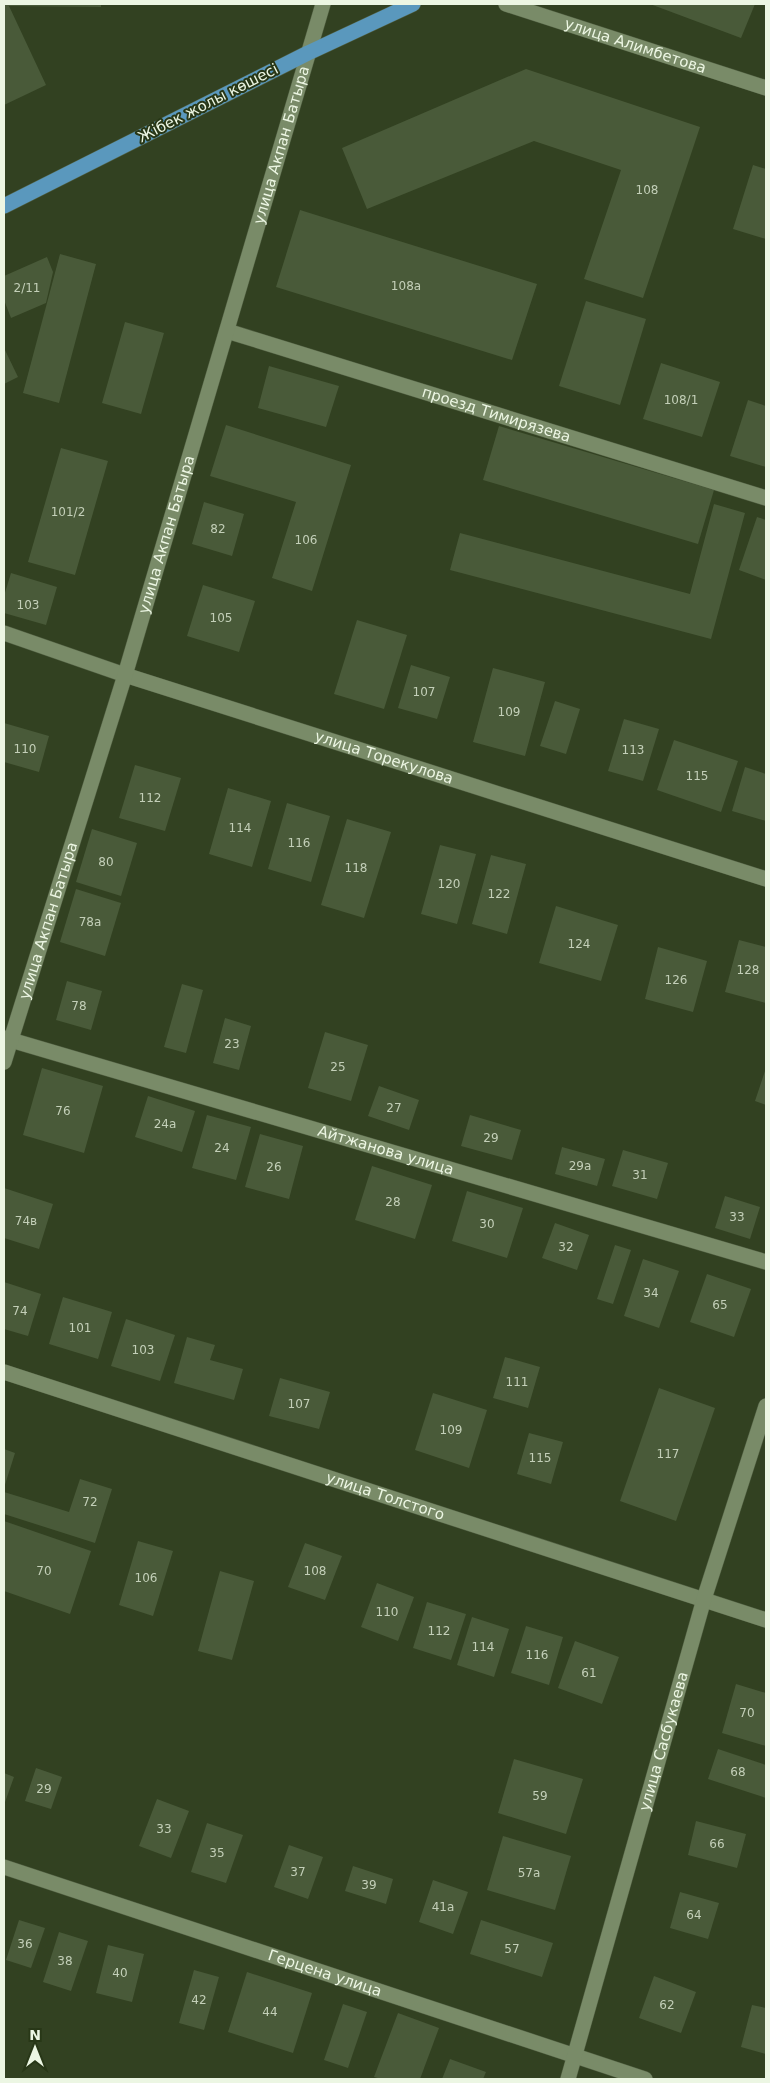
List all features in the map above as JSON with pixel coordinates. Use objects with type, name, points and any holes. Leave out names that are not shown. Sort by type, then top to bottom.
[{"type":"main road","name":"Жібек жолы көшесі","points":[[4,206],[308,53],[413,4]]},
{"type":"street","name":"улица Акпан Батыра","points":[[4,1062],[7,1039],[125,675],[324,4]]},
{"type":"street","name":"улица Алимбетова","points":[[506,4],[766,88]]},
{"type":"street","name":"проезд Тимирязева","points":[[227,331],[766,498]]},
{"type":"street","name":"улица Торекулова","points":[[4,633],[125,675],[766,879]]},
{"type":"street","name":"Айтжанова улица","points":[[7,1039],[766,1262]]},
{"type":"street","name":"улица Толстого","points":[[4,1372],[766,1620]]},
{"type":"street","name":"улица Сасбукаева","points":[[568,2079],[704,1599],[766,1406]]},
{"type":"street","name":"Герцена улица","points":[[4,1867],[645,2079]]},
{"type":"building","points":[[4,4],[101,4],[101,7],[9,6],[46,85],[4,105]]},
{"type":"building","points":[[650,4],[755,4],[741,38]]},
{"type":"building","points":[[526,69],[700,127],[643,298],[584,279],[621,170],[534,141],[367,209],[342,148]]},
{"type":"building","points":[[753,165],[766,169],[766,239],[733,229]]},
{"type":"building","points":[[300,210],[537,284],[512,360],[276,287]]},
{"type":"building","points":[[60,254],[96,264],[59,403],[23,393]]},
{"type":"building","points":[[47,257],[53,272],[46,303],[11,318],[4,300],[4,276]]},
{"type":"building","points":[[586,301],[646,319],[620,405],[559,386]]},
{"type":"building","points":[[125,322],[164,333],[141,414],[102,403]]},
{"type":"building","points":[[4,348],[18,377],[4,384]]},
{"type":"building","points":[[661,363],[720,382],[702,437],[643,419]]},
{"type":"building","points":[[269,366],[339,386],[326,427],[258,408]]},
{"type":"building","points":[[748,400],[766,406],[766,467],[730,456]]},
{"type":"building","points":[[226,425],[351,465],[312,591],[272,578],[296,502],[210,476]]},
{"type":"building","points":[[499,426],[714,490],[698,544],[483,480]]},
{"type":"building","points":[[61,448],[108,461],[75,575],[28,562]]},
{"type":"building","points":[[204,502],[244,514],[232,556],[192,544]]},
{"type":"building","points":[[714,504],[745,513],[711,639],[450,570],[460,533],[690,594]]},
{"type":"building","points":[[757,517],[766,520],[766,580],[739,570]]},
{"type":"building","points":[[11,573],[57,587],[46,625],[4,613],[4,596]]},
{"type":"building","points":[[203,585],[255,601],[239,652],[187,636]]},
{"type":"building","points":[[357,620],[407,635],[384,709],[334,694]]},
{"type":"building","points":[[411,665],[450,677],[437,719],[398,708]]},
{"type":"building","points":[[493,668],[545,682],[525,756],[473,742]]},
{"type":"building","points":[[555,701],[580,709],[566,754],[540,746]]},
{"type":"building","points":[[624,719],[659,729],[643,781],[608,771]]},
{"type":"building","points":[[4,723],[49,736],[39,772],[4,762]]},
{"type":"building","points":[[674,740],[738,761],[721,812],[657,790]]},
{"type":"building","points":[[135,765],[181,778],[165,831],[119,818]]},
{"type":"building","points":[[745,767],[766,774],[766,821],[732,811]]},
{"type":"building","points":[[228,788],[271,801],[252,867],[209,854]]},
{"type":"building","points":[[287,803],[330,816],[311,882],[268,869]]},
{"type":"building","points":[[347,819],[391,832],[364,918],[321,905]]},
{"type":"building","points":[[92,829],[137,843],[121,896],[76,882]]},
{"type":"building","points":[[440,845],[476,854],[457,924],[421,914]]},
{"type":"building","points":[[491,855],[526,864],[507,934],[472,924]]},
{"type":"building","points":[[76,889],[121,903],[105,956],[60,942]]},
{"type":"building","points":[[556,906],[618,925],[601,981],[539,963]]},
{"type":"building","points":[[739,940],[766,947],[766,1003],[725,992]]},
{"type":"building","points":[[658,947],[707,961],[693,1012],[645,999]]},
{"type":"building","points":[[67,981],[102,991],[91,1030],[56,1020]]},
{"type":"building","points":[[182,984],[203,990],[186,1053],[164,1047]]},
{"type":"building","points":[[225,1018],[251,1026],[239,1070],[213,1063]]},
{"type":"building","points":[[325,1032],[368,1045],[351,1101],[308,1088]]},
{"type":"building","points":[[42,1068],[103,1086],[84,1153],[23,1135]]},
{"type":"building","points":[[766,1068],[766,1105],[755,1101]]},
{"type":"building","points":[[379,1086],[419,1100],[409,1130],[368,1116]]},
{"type":"building","points":[[148,1096],[195,1111],[182,1152],[135,1137]]},
{"type":"building","points":[[207,1115],[251,1127],[236,1180],[192,1168]]},
{"type":"building","points":[[470,1115],[521,1130],[512,1160],[461,1146]]},
{"type":"building","points":[[260,1134],[303,1146],[289,1199],[245,1187]]},
{"type":"building","points":[[562,1147],[605,1159],[597,1186],[555,1174]]},
{"type":"building","points":[[623,1150],[668,1163],[657,1199],[612,1186]]},
{"type":"building","points":[[372,1166],[432,1185],[415,1239],[355,1220]]},
{"type":"building","points":[[4,1188],[53,1204],[39,1249],[4,1238]]},
{"type":"building","points":[[467,1191],[523,1208],[507,1258],[452,1241]]},
{"type":"building","points":[[725,1196],[760,1207],[750,1239],[715,1228]]},
{"type":"building","points":[[555,1223],[589,1235],[577,1270],[542,1258]]},
{"type":"building","points":[[615,1245],[631,1250],[613,1304],[597,1299]]},
{"type":"building","points":[[643,1259],[679,1271],[659,1328],[624,1316]]},
{"type":"building","points":[[707,1274],[751,1289],[734,1337],[690,1322]]},
{"type":"building","points":[[4,1282],[41,1294],[28,1336],[4,1329]]},
{"type":"building","points":[[63,1297],[112,1312],[98,1359],[49,1344]]},
{"type":"building","points":[[126,1319],[175,1335],[160,1381],[111,1366]]},
{"type":"building","points":[[187,1337],[215,1345],[210,1360],[243,1369],[234,1400],[174,1383]]},
{"type":"building","points":[[505,1357],[540,1367],[528,1408],[493,1398]]},
{"type":"building","points":[[280,1378],[330,1392],[319,1429],[269,1416]]},
{"type":"building","points":[[659,1388],[715,1408],[676,1521],[620,1501]]},
{"type":"building","points":[[433,1393],[487,1410],[469,1468],[415,1450]]},
{"type":"building","points":[[529,1433],[563,1442],[551,1484],[517,1474]]},
{"type":"building","points":[[4,1449],[15,1453],[4,1488]]},
{"type":"building","points":[[80,1479],[112,1489],[95,1543],[4,1514],[4,1492],[69,1512]]},
{"type":"building","points":[[4,1521],[91,1551],[70,1614],[4,1591]]},
{"type":"building","points":[[138,1541],[173,1551],[153,1616],[119,1605]]},
{"type":"building","points":[[305,1543],[342,1556],[325,1600],[288,1587]]},
{"type":"building","points":[[220,1571],[254,1581],[232,1660],[198,1651]]},
{"type":"building","points":[[377,1583],[414,1597],[398,1641],[361,1627]]},
{"type":"building","points":[[427,1602],[466,1614],[451,1660],[413,1648]]},
{"type":"building","points":[[472,1617],[509,1629],[494,1677],[457,1665]]},
{"type":"building","points":[[526,1626],[563,1637],[549,1685],[511,1673]]},
{"type":"building","points":[[575,1641],[619,1657],[602,1704],[558,1688]]},
{"type":"building","points":[[736,1684],[766,1693],[766,1746],[722,1733]]},
{"type":"building","points":[[718,1749],[766,1765],[766,1798],[708,1779]]},
{"type":"building","points":[[514,1759],[583,1779],[566,1834],[498,1813]]},
{"type":"building","points":[[36,1768],[62,1777],[51,1809],[25,1801]]},
{"type":"building","points":[[4,1773],[14,1777],[4,1805]]},
{"type":"building","points":[[157,1799],[189,1811],[171,1858],[139,1846]]},
{"type":"building","points":[[696,1821],[746,1834],[737,1868],[688,1855]]},
{"type":"building","points":[[207,1823],[243,1835],[226,1883],[191,1872]]},
{"type":"building","points":[[503,1836],[571,1856],[555,1910],[487,1890]]},
{"type":"building","points":[[289,1845],[323,1857],[308,1899],[274,1887]]},
{"type":"building","points":[[353,1866],[393,1879],[386,1904],[345,1891]]},
{"type":"building","points":[[433,1880],[468,1892],[453,1934],[419,1922]]},
{"type":"building","points":[[680,1892],[719,1903],[708,1939],[670,1928]]},
{"type":"building","points":[[19,1920],[45,1928],[31,1968],[6,1960]]},
{"type":"building","points":[[481,1920],[553,1943],[542,1977],[470,1954]]},
{"type":"building","points":[[59,1932],[88,1941],[71,1991],[43,1982]]},
{"type":"building","points":[[108,1945],[144,1954],[132,2002],[96,1993]]},
{"type":"building","points":[[194,1970],[219,1977],[204,2030],[179,2023]]},
{"type":"building","points":[[247,1972],[312,1993],[293,2053],[228,2032]]},
{"type":"building","points":[[654,1976],[696,1992],[681,2033],[639,2018]]},
{"type":"building","points":[[343,2004],[367,2012],[348,2068],[324,2060]]},
{"type":"building","points":[[752,2005],[766,2008],[766,2054],[741,2047]]},
{"type":"building","points":[[398,2013],[439,2028],[420,2079],[381,2079],[374,2077]]},
{"type":"building","points":[[450,2059],[486,2072],[483,2079],[442,2079]]}]
